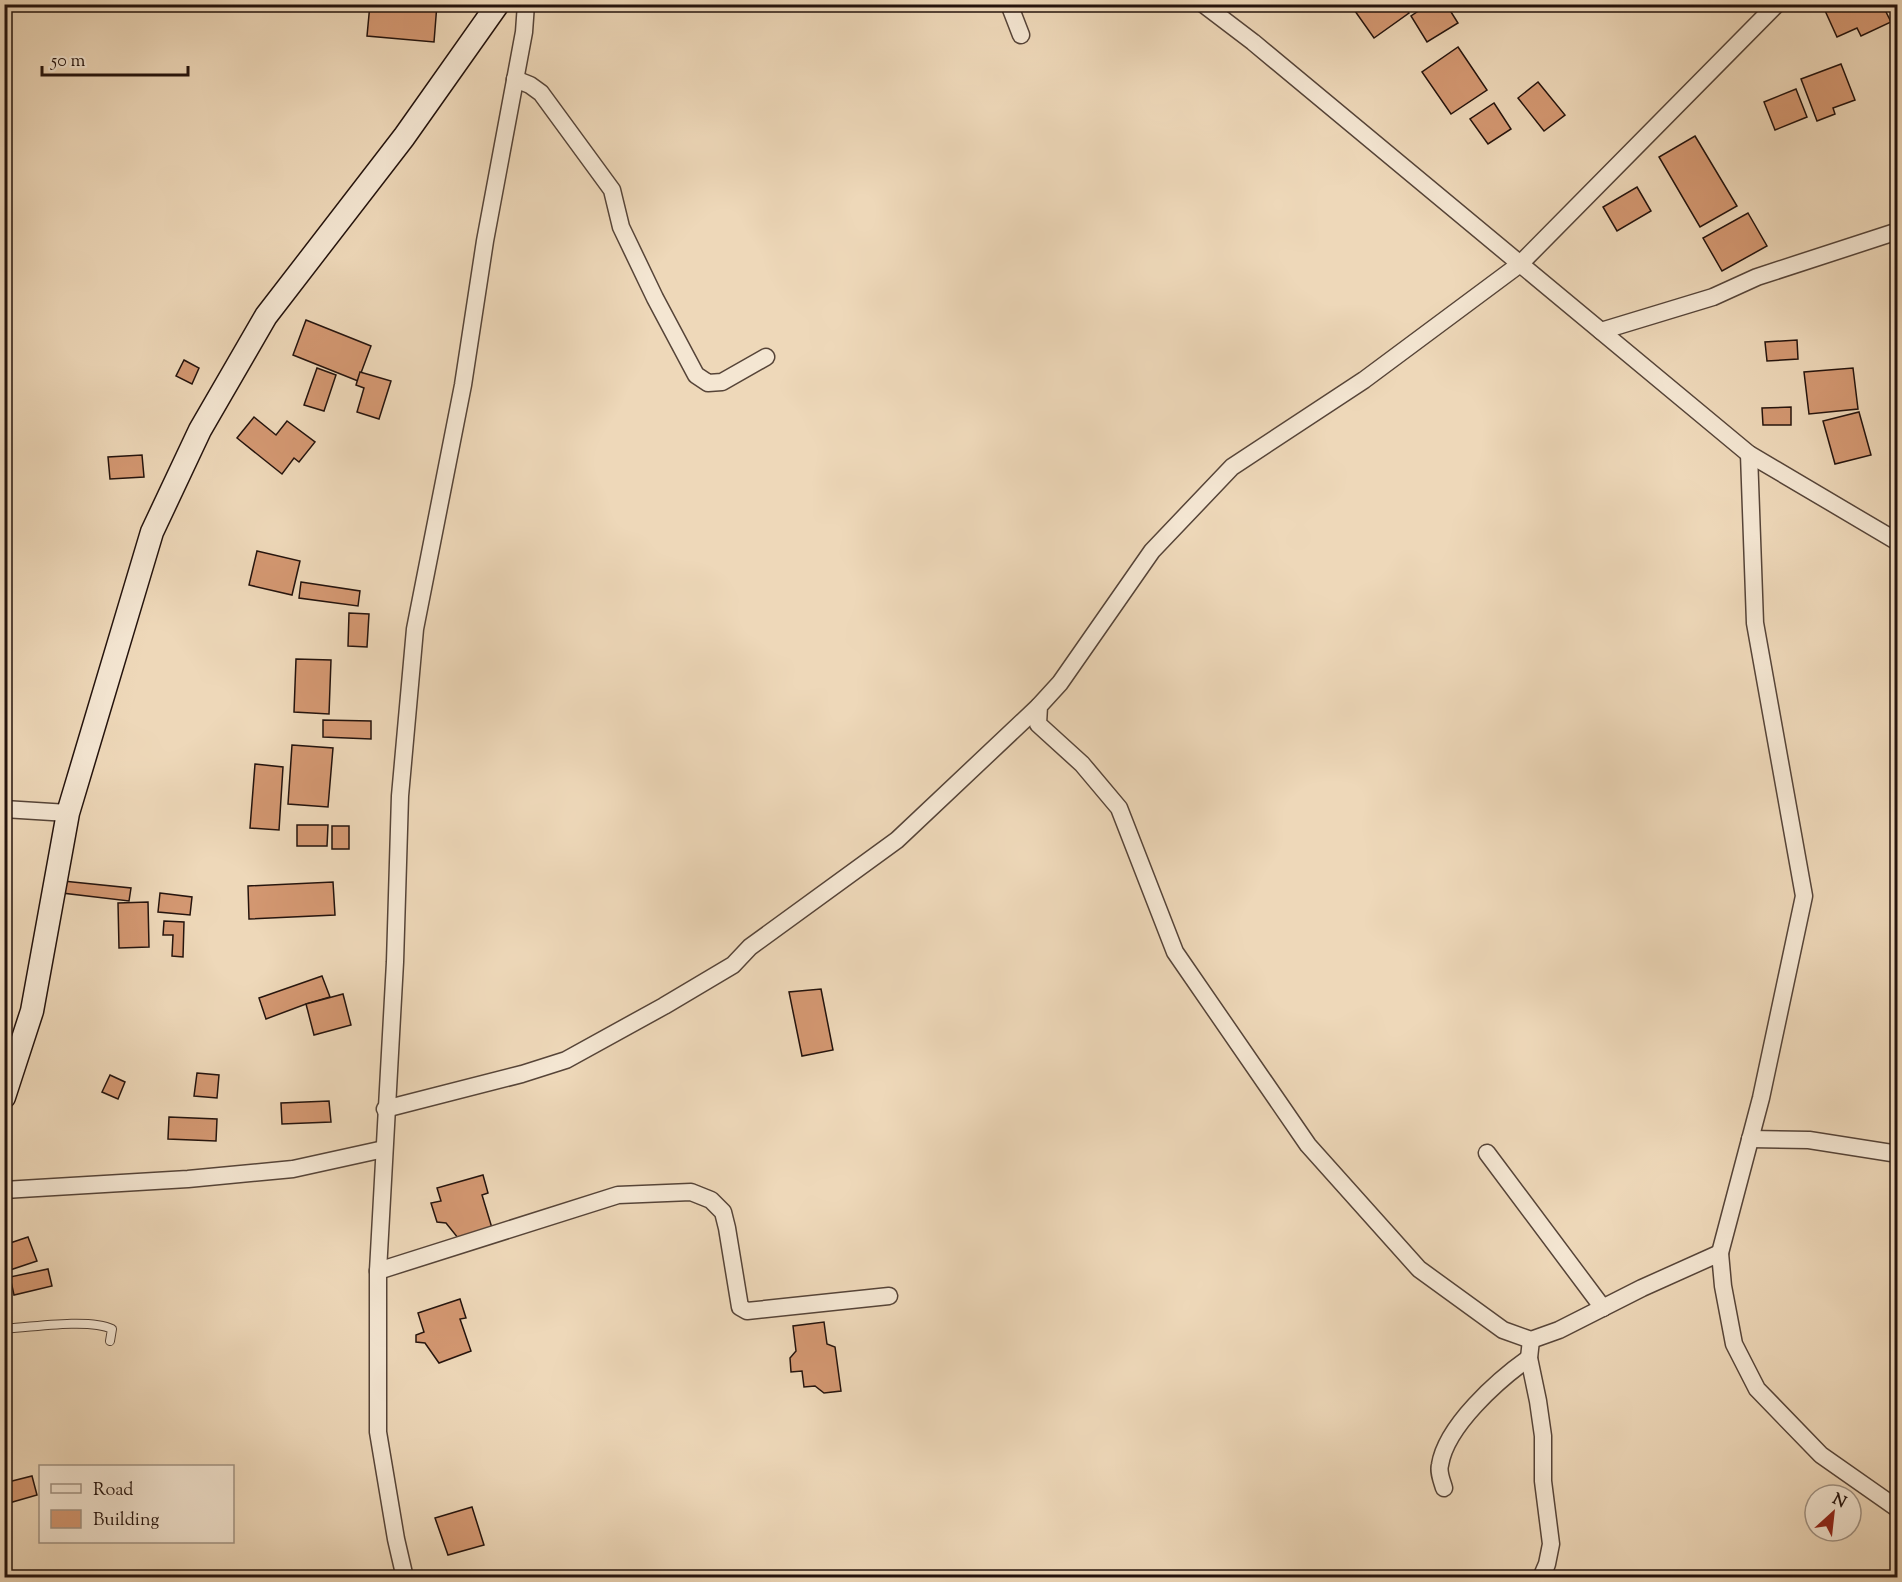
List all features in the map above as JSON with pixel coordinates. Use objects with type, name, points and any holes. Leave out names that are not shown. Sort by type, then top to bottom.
[{"type":"street","points":[[4,1097],[32,1011],[68,813],[152,532],[200,430],[266,316],[404,137],[498,4]]},
{"type":"street","points":[[405,1578],[378,1432],[378,1270],[385,1109],[395,962],[400,796],[415,629],[463,386],[485,241],[524,32],[526,4]]},
{"type":"street","points":[[1009,4],[1021,36]]},
{"type":"street","points":[[1203,4],[1253,42],[1749,454],[1898,542]]},
{"type":"street","points":[[385,1109],[566,1060],[664,1006],[733,964],[750,947],[897,840],[1039,706],[1060,683],[1152,551],[1232,467],[1364,380],[1520,264],[1777,4]]},
{"type":"street","points":[[514,79],[530,85],[541,93],[612,190],[621,228],[696,375],[708,383],[722,382],[766,357]]},
{"type":"street","points":[[1601,331],[1702,300],[1757,278],[1892,233]]},
{"type":"street","points":[[1749,454],[1755,623],[1804,896],[1761,1098],[1720,1253],[1723,1286],[1734,1344],[1757,1389],[1821,1455],[1898,1509]]},
{"type":"street","points":[[1039,706],[1038,724],[1082,764],[1119,808],[1175,952],[1308,1145],[1419,1269],[1503,1330],[1531,1340],[1559,1330],[1720,1253]]},
{"type":"street","points":[[4,809],[68,813]]},
{"type":"street","points":[[1750,1139],[1809,1140],[1898,1154]]},
{"type":"street","points":[[4,1190],[176,1180],[293,1168],[384,1149]]},
{"type":"street","points":[[1487,1153],[1603,1308]]},
{"type":"street","points":[[378,1270],[618,1195],[691,1192],[711,1200],[723,1212],[740,1307],[747,1311],[889,1296]]},
{"type":"street","points":[[1531,1340],[1529,1358],[1543,1436],[1543,1481],[1551,1544],[1547,1564],[1541,1578]]},
{"type":"street","points":[[1443,1488],[1439,1467],[1446,1444],[1485,1395],[1506,1374],[1529,1358]]},
{"type":"lane","points":[[4,1329],[104,1325],[112,1329],[110,1341]]},
{"type":"building","points":[[370,4],[437,4],[434,42],[367,36]]},
{"type":"building","points":[[1350,4],[1404,4],[1409,13],[1374,38]]},
{"type":"building","points":[[1429,4],[1446,4],[1458,23],[1427,42],[1411,16]]},
{"type":"building","points":[[1822,4],[1882,4],[1891,22],[1861,36],[1857,28],[1837,37]]},
{"type":"building","points":[[1458,47],[1487,90],[1451,114],[1422,72]]},
{"type":"building","points":[[1841,64],[1855,100],[1833,108],[1835,114],[1817,121],[1801,79]]},
{"type":"building","points":[[1538,82],[1565,115],[1544,131],[1518,98]]},
{"type":"building","points":[[1796,89],[1807,117],[1775,130],[1764,102]]},
{"type":"building","points":[[1494,103],[1511,129],[1488,144],[1470,119]]},
{"type":"building","points":[[1695,136],[1737,206],[1700,227],[1659,157]]},
{"type":"building","points":[[1637,187],[1651,211],[1617,231],[1603,207]]},
{"type":"building","points":[[1748,213],[1767,246],[1722,271],[1703,238]]},
{"type":"building","points":[[306,320],[371,346],[358,381],[293,355]]},
{"type":"building","points":[[1797,340],[1798,359],[1767,361],[1765,342]]},
{"type":"building","points":[[184,360],[199,368],[192,384],[176,376]]},
{"type":"building","points":[[317,368],[336,375],[324,411],[304,405]]},
{"type":"building","points":[[1853,368],[1858,409],[1809,414],[1804,372]]},
{"type":"building","points":[[360,372],[391,381],[379,419],[357,412],[364,388],[356,385]]},
{"type":"building","points":[[1791,407],[1791,425],[1763,425],[1762,408]]},
{"type":"building","points":[[1859,412],[1871,455],[1835,464],[1823,421]]},
{"type":"building","points":[[254,417],[276,435],[287,421],[315,442],[299,462],[294,458],[282,474],[237,438]]},
{"type":"building","points":[[142,455],[144,477],[110,479],[108,457]]},
{"type":"building","points":[[257,551],[300,561],[292,595],[249,585]]},
{"type":"building","points":[[301,582],[360,591],[358,606],[299,598]]},
{"type":"building","points":[[349,613],[369,614],[367,647],[348,646]]},
{"type":"building","points":[[4,636],[10,676],[4,676]]},
{"type":"building","points":[[296,659],[331,660],[329,714],[294,712]]},
{"type":"building","points":[[323,720],[371,721],[371,739],[323,737]]},
{"type":"building","points":[[292,745],[333,748],[328,807],[288,804]]},
{"type":"building","points":[[255,764],[283,767],[279,830],[250,828]]},
{"type":"building","points":[[297,825],[328,825],[327,846],[297,846]]},
{"type":"building","points":[[332,826],[349,826],[349,849],[332,849]]},
{"type":"building","points":[[63,881],[131,888],[129,901],[62,893]]},
{"type":"building","points":[[333,882],[335,915],[249,919],[248,886]]},
{"type":"building","points":[[160,893],[192,897],[190,915],[158,912]]},
{"type":"building","points":[[148,902],[149,947],[119,948],[118,903]]},
{"type":"building","points":[[164,921],[184,922],[183,957],[172,956],[173,935],[163,935]]},
{"type":"building","points":[[322,976],[330,997],[266,1019],[259,998]]},
{"type":"building","points":[[821,989],[833,1050],[802,1056],[789,992]]},
{"type":"building","points":[[343,994],[351,1025],[314,1035],[306,1004]]},
{"type":"building","points":[[197,1073],[219,1075],[217,1098],[194,1096]]},
{"type":"building","points":[[110,1075],[125,1082],[118,1099],[102,1092]]},
{"type":"building","points":[[329,1101],[331,1122],[282,1124],[281,1103]]},
{"type":"building","points":[[169,1117],[217,1119],[216,1141],[168,1139]]},
{"type":"building","points":[[483,1175],[488,1193],[482,1195],[492,1228],[458,1238],[446,1223],[437,1222],[431,1203],[441,1201],[437,1188]]},
{"type":"building","points":[[28,1237],[37,1261],[10,1270],[4,1257],[4,1245]]},
{"type":"building","points":[[48,1269],[52,1286],[14,1295],[10,1277]]},
{"type":"building","points":[[460,1299],[466,1318],[460,1319],[471,1351],[439,1363],[425,1343],[416,1342],[416,1335],[424,1332],[418,1313]]},
{"type":"building","points":[[824,1322],[827,1344],[835,1347],[841,1391],[824,1393],[815,1386],[804,1387],[802,1371],[791,1372],[790,1358],[796,1351],[793,1326]]},
{"type":"building","points":[[32,1476],[37,1495],[9,1503],[4,1483]]},
{"type":"building","points":[[472,1507],[484,1545],[448,1555],[435,1518]]}]
